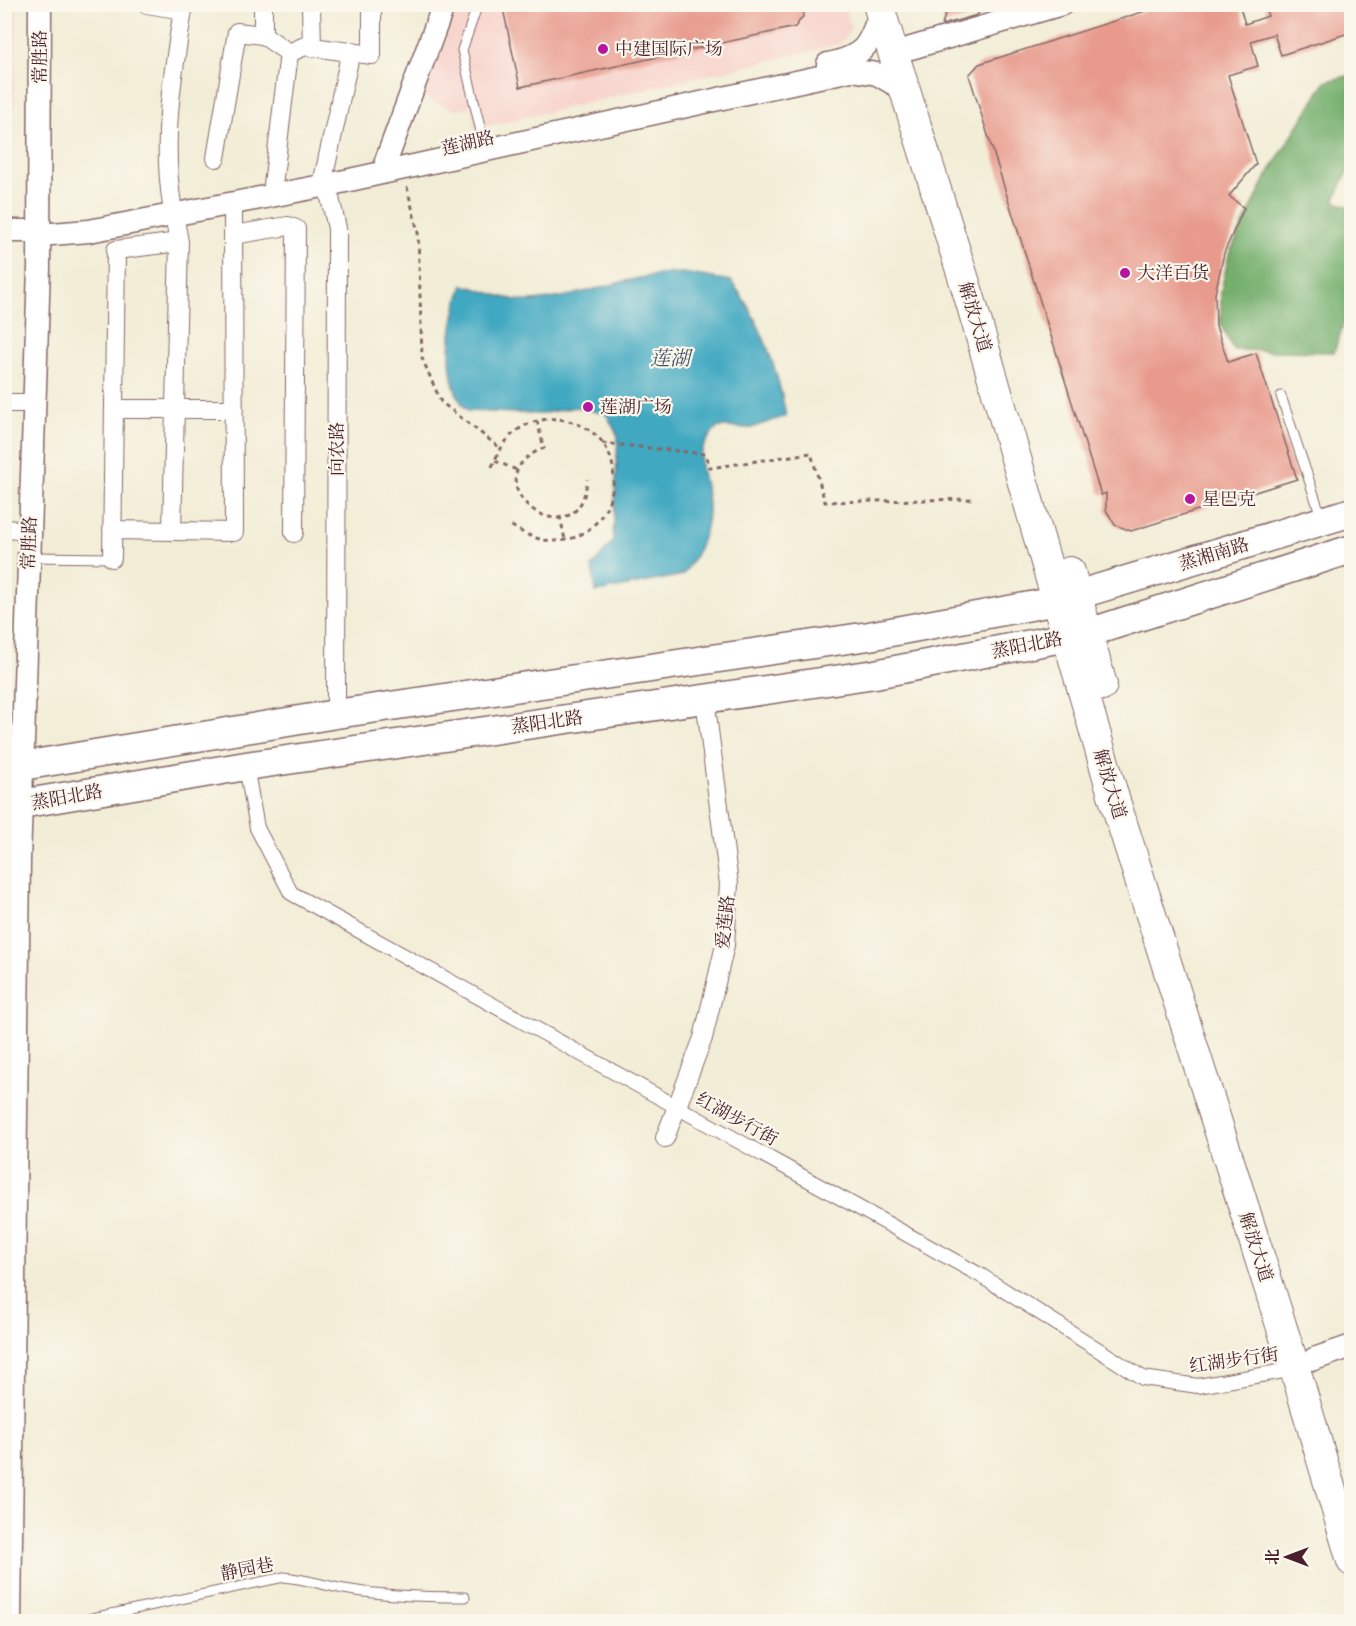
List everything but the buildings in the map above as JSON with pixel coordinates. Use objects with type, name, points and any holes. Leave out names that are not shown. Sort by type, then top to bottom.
[{"type":"highway","name":"解放大道","points":[[885,7],[911,48],[1078,635],[1114,798],[1304,1364],[1352,1487]]},
{"type":"highway","name":"解放大道","points":[[885,7],[903,89],[1067,598]]},
{"type":"highway","name":"解放大道","points":[[1304,1364],[1352,1561]]},
{"type":"main road","name":"蒸湘南路","points":[[1067,598],[1352,512]]},
{"type":"main road","name":"蒸湘南路","points":[[1078,635],[1352,549]]},
{"type":"main road","name":"蒸阳北路","points":[[13,769],[336,714],[869,636],[1067,598]]},
{"type":"main road","name":"蒸阳北路","points":[[12,804],[246,766],[875,674],[1078,635]]},
{"type":"street","name":"常胜路","points":[[4,1141],[13,769],[12,530],[15,403],[36,230],[31,4]]},
{"type":"street","name":"常胜路","points":[[13,769],[29,557],[40,4]]},
{"type":"street","points":[[147,4],[184,8],[168,98],[167,170],[179,242],[172,531]]},
{"type":"street","points":[[262,4],[263,34]]},
{"type":"street","points":[[310,4],[312,47]]},
{"type":"street","points":[[289,53],[305,46],[372,55],[372,4]]},
{"type":"street","points":[[394,165],[444,4]]},
{"type":"street","points":[[911,48],[1062,4]]},
{"type":"street","name":"莲湖路","points":[[394,165],[483,140],[850,59],[871,41],[885,7]]},
{"type":"street","points":[[216,158],[237,32],[263,34],[289,53]]},
{"type":"street","points":[[326,180],[351,51]]},
{"type":"street","points":[[273,185],[289,53]]},
{"type":"street","name":"莲湖路","points":[[173,210],[233,204],[394,165],[851,70],[877,74],[903,89]]},
{"type":"street","name":"莲湖路","points":[[4,231],[89,231],[273,185],[326,180]]},
{"type":"street","name":"向农路","points":[[326,180],[337,228],[336,714]]},
{"type":"street","points":[[112,530],[234,532],[233,204]]},
{"type":"street","points":[[233,235],[288,226],[296,229],[294,533]]},
{"type":"street","points":[[112,558],[116,250],[179,242]]},
{"type":"street","points":[[114,409],[234,409]]},
{"type":"street","name":"爱莲路","points":[[665,1138],[703,1038],[725,945],[729,884],[705,699]]},
{"type":"street","name":"红湖步行街","points":[[246,766],[257,828],[291,893],[980,1275],[1143,1378],[1198,1386],[1304,1364]]},
{"type":"street","name":"常胜路","points":[[10,1622],[12,804]]},
{"type":"street","points":[[1304,1364],[1352,1346]]},
{"type":"lane","points":[[478,4],[462,50],[483,140]]},
{"type":"lane","points":[[1281,396],[1322,521]]},
{"type":"lane","points":[[29,557],[112,558]]},
{"type":"lane","name":"静园巷","points":[[74,1622],[284,1577],[343,1589],[411,1597],[465,1597]]},
{"type":"path","points":[[394,165],[418,232],[422,358],[441,402],[500,448]]},
{"type":"path","points":[[492,467],[500,448],[512,433],[549,418],[569,420],[587,429],[602,443],[611,461],[614,482],[610,502],[600,519],[584,533],[565,540],[545,541],[525,535],[509,524]]},
{"type":"path","points":[[537,421],[544,448],[533,452],[519,471],[517,482],[523,503],[542,516],[560,516],[574,509],[581,501],[586,479]]},
{"type":"path","points":[[602,443],[706,454],[710,468],[811,453],[825,502],[974,499]]},
{"type":"path","points":[[495,461],[519,471]]},
{"type":"path","points":[[560,516],[565,540]]},
{"type":"shaded area","points":[[5,4],[17,5],[12,150],[5,164]]},
{"type":"shaded area","points":[[458,5],[844,5],[851,28],[841,44],[475,129],[471,107],[454,110],[423,97]]},
{"type":"green space","points":[[1351,75],[1351,164],[1334,201],[1351,208],[1351,302],[1334,352],[1234,350],[1221,325],[1221,291],[1229,254],[1268,174],[1325,82]]},
{"type":"water","name":"莲湖","points":[[683,273],[731,281],[751,311],[766,345],[773,363],[786,416],[751,428],[718,427],[708,439],[701,458],[708,510],[706,528],[697,553],[683,575],[596,592],[592,567],[613,541],[618,436],[606,414],[576,407],[540,414],[468,411],[459,399],[451,368],[451,332],[458,299],[463,285],[507,298],[531,301],[569,296],[643,277]]},
{"type":"place","name":"中建国际广场","points":[[603,49]]},
{"type":"place","name":"大洋百货","points":[[1125,273]]},
{"type":"place","name":"莲湖广场","points":[[588,407]]},
{"type":"place","name":"星巴克","points":[[1190,499]]}]
